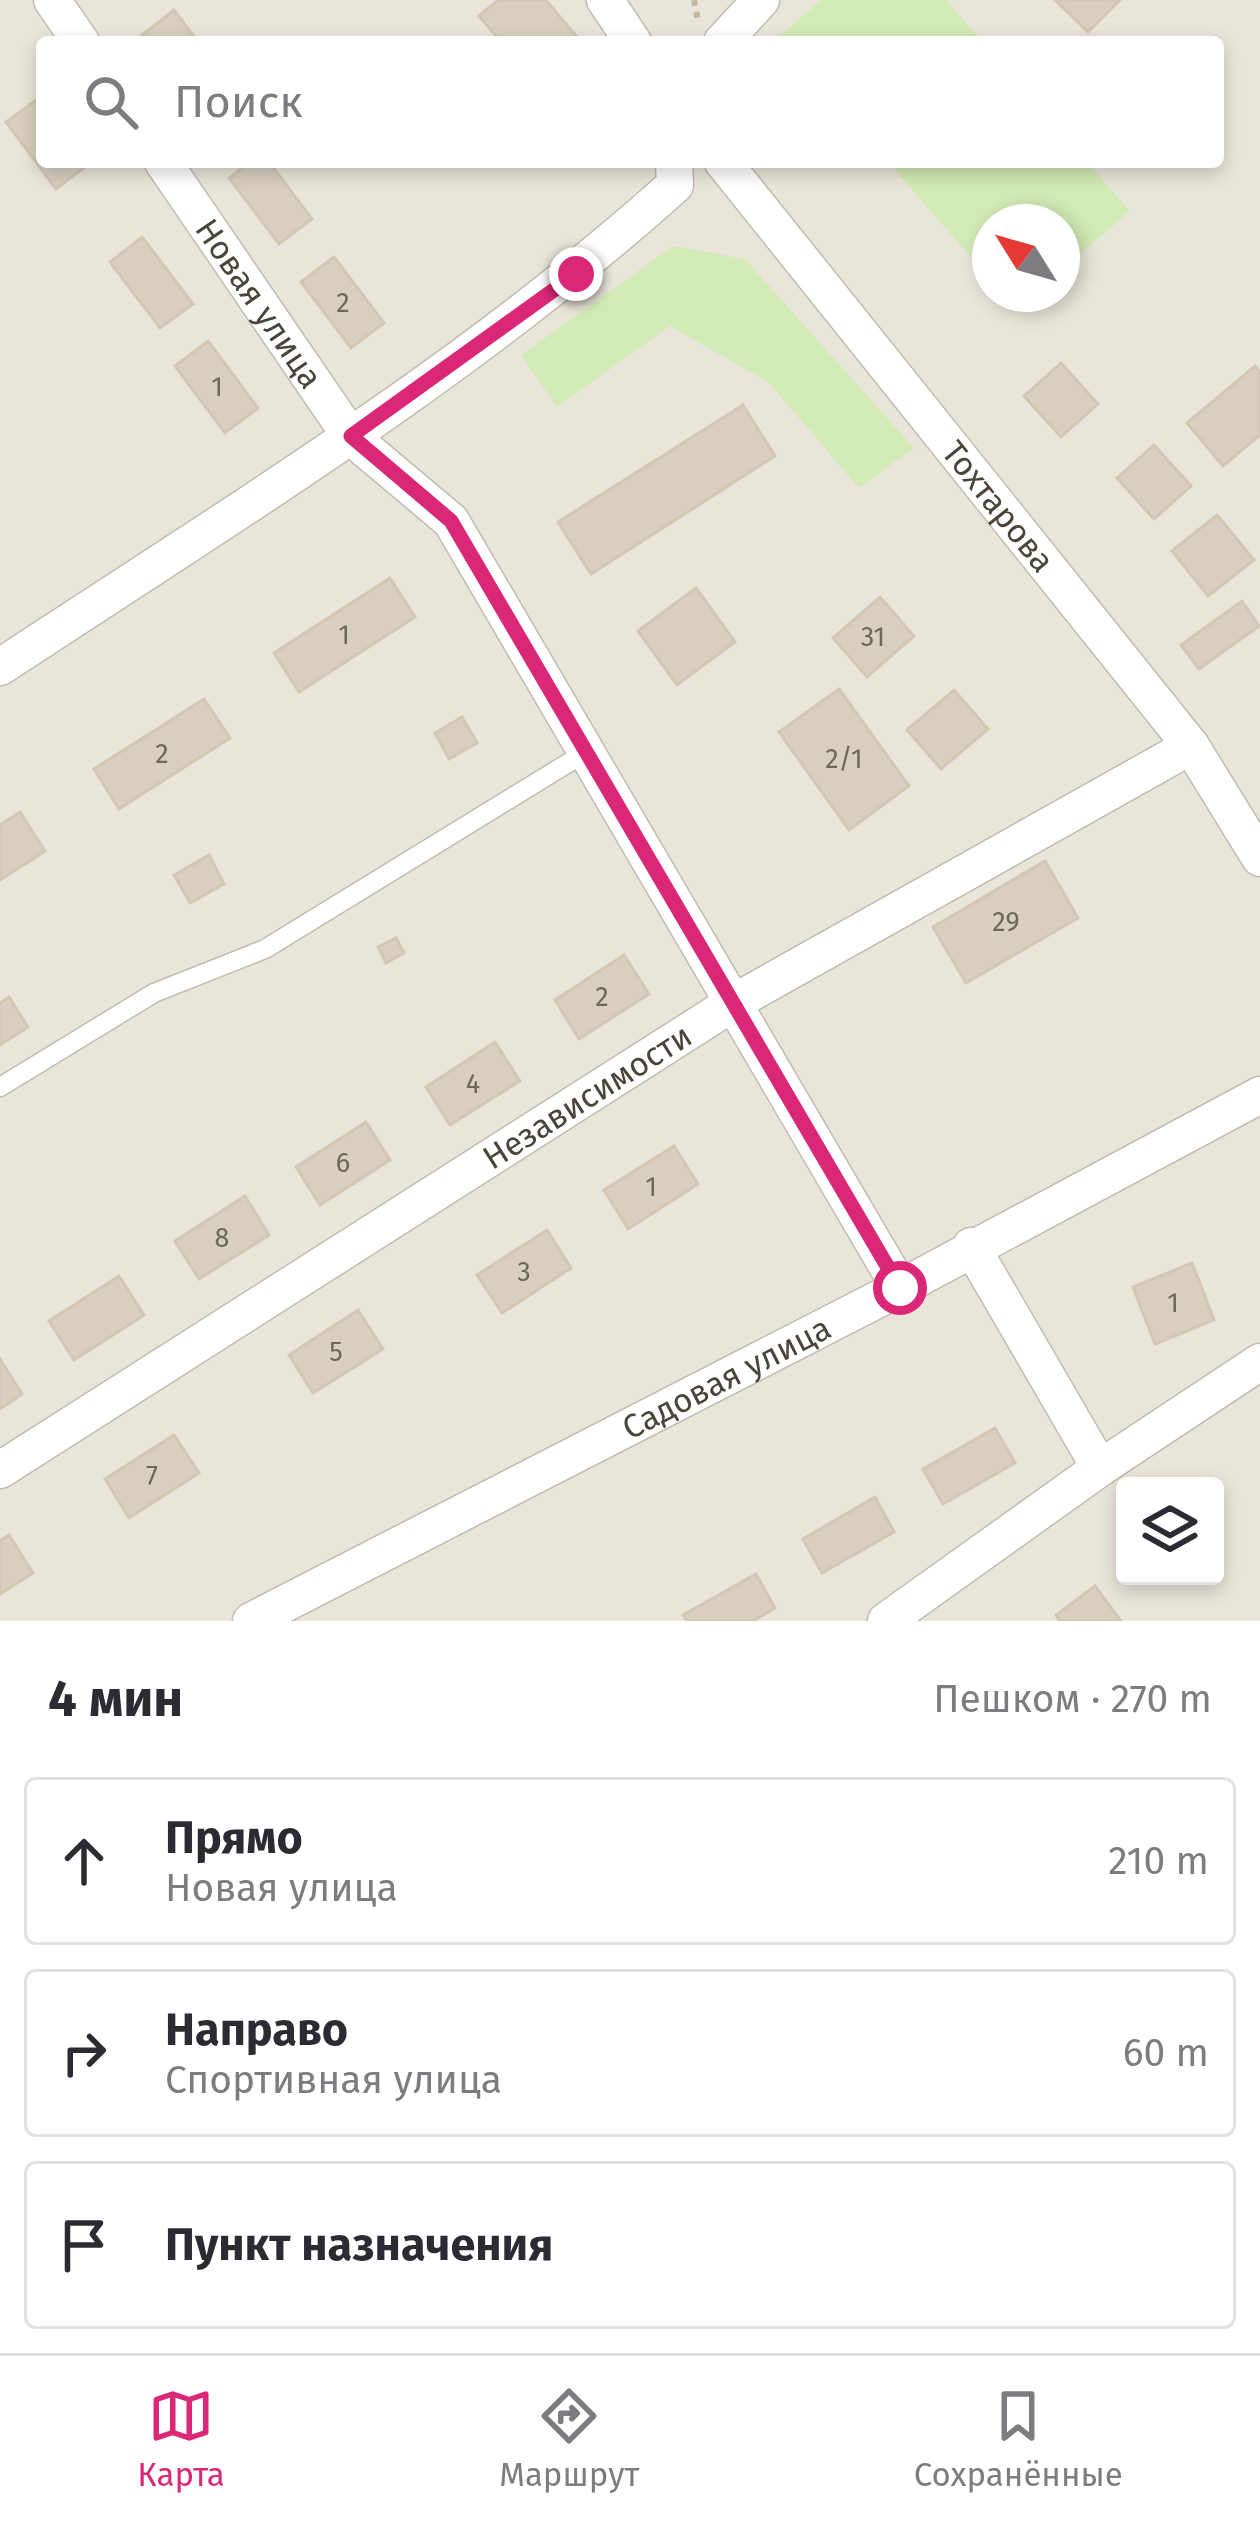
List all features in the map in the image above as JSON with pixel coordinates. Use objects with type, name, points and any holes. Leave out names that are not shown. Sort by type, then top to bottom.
[{"type":"street","points":[[52,0],[77,36]]},
{"type":"street","points":[[605,0],[630,36]]},
{"type":"street","points":[[728,36],[761,0]]},
{"type":"street","name":"Новая улица","points":[[167,168],[351,436],[451,521],[900,1288]]},
{"type":"street","points":[[0,667],[351,436],[576,274],[675,185],[674,168]]},
{"type":"street","name":"Тохтарова","points":[[727,168],[1191,746],[1260,858]]},
{"type":"street","name":"Независимости","points":[[0,1470],[733,1003],[1191,746]]},
{"type":"street","name":"Садовая улица","points":[[251,1621],[900,1288],[1260,1095]]},
{"type":"street","points":[[971,1246],[1100,1468]]},
{"type":"street","points":[[886,1621],[1100,1468],[1260,1362]]},
{"type":"lane","points":[[0,1087],[154,993],[265,949],[586,752]]},
{"type":"shaded area","points":[[0,0],[1260,0],[1260,1621],[0,1621]]},
{"type":"green space","points":[[821,0],[946,0],[978,36],[780,36]]},
{"type":"green space","points":[[893,168],[1092,168],[1130,211],[1080,254],[1080,204],[972,204],[972,258]]},
{"type":"green space","points":[[673,246],[745,259],[914,448],[859,488],[768,382],[670,326],[557,407],[521,355]]},
{"type":"building","points":[[498,0],[546,0],[576,36],[496,36],[479,16]]},
{"type":"building","points":[[1055,0],[1120,0],[1088,32]]},
{"type":"building","points":[[174,10],[194,36],[143,36]]},
{"type":"building","points":[[36,100],[36,162],[6,122]]},
{"type":"building","points":[[40,168],[84,168],[56,189]]},
{"type":"building","points":[[242,168],[274,168],[312,219],[279,244],[229,178]]},
{"type":"building","points":[[142,237],[193,304],[160,328],[110,262]]},
{"type":"building","points":[[334,257],[384,323],[351,348],[301,282]]},
{"type":"building","points":[[208,341],[258,408],[225,433],[175,366]]},
{"type":"building","points":[[1061,363],[1098,404],[1061,437],[1024,396]]},
{"type":"building","points":[[1255,366],[1260,372],[1260,435],[1223,466],[1187,423]]},
{"type":"building","points":[[743,405],[775,456],[591,574],[558,522]]},
{"type":"building","points":[[1154,445],[1191,486],[1154,519],[1117,478]]},
{"type":"building","points":[[1217,515],[1254,560],[1208,596],[1172,551]]},
{"type":"building","points":[[390,578],[415,617],[299,692],[274,653]]},
{"type":"building","points":[[696,588],[735,642],[677,685],[638,631]]},
{"type":"building","points":[[880,597],[914,636],[867,677],[833,638]]},
{"type":"building","points":[[1242,601],[1259,626],[1199,669],[1181,645]]},
{"type":"building","points":[[839,689],[909,786],[849,830],[779,732]]},
{"type":"building","points":[[954,690],[988,729],[941,769],[907,730]]},
{"type":"building","points":[[204,699],[230,738],[119,809],[94,769]]},
{"type":"building","points":[[462,717],[477,743],[449,759],[435,733]]},
{"type":"building","points":[[20,812],[45,851],[0,880],[0,825]]},
{"type":"building","points":[[209,855],[224,884],[190,903],[174,875]]},
{"type":"building","points":[[1045,861],[1078,918],[966,983],[933,927]]},
{"type":"building","points":[[396,938],[404,953],[386,963],[378,947]]},
{"type":"building","points":[[624,955],[649,994],[579,1039],[555,1000]]},
{"type":"building","points":[[9,997],[28,1027],[0,1045],[0,1003]]},
{"type":"building","points":[[495,1042],[520,1081],[450,1125],[426,1087]]},
{"type":"building","points":[[366,1122],[390,1160],[320,1205],[296,1167]]},
{"type":"building","points":[[674,1146],[698,1184],[628,1229],[604,1190]]},
{"type":"building","points":[[245,1196],[269,1235],[199,1279],[175,1241]]},
{"type":"building","points":[[547,1230],[571,1268],[502,1313],[477,1275]]},
{"type":"building","points":[[1192,1263],[1214,1320],[1155,1344],[1133,1287]]},
{"type":"building","points":[[119,1276],[144,1315],[74,1360],[49,1321]]},
{"type":"building","points":[[358,1310],[383,1349],[313,1393],[289,1355]]},
{"type":"building","points":[[0,1359],[22,1394],[0,1409]]},
{"type":"building","points":[[995,1428],[1015,1463],[943,1504],[923,1469]]},
{"type":"building","points":[[174,1435],[199,1473],[129,1518],[105,1479]]},
{"type":"building","points":[[875,1497],[894,1532],[822,1573],[803,1539]]},
{"type":"building","points":[[9,1535],[33,1573],[0,1594],[0,1541]]},
{"type":"building","points":[[756,1574],[775,1608],[753,1621],[687,1621],[683,1615]]},
{"type":"building","points":[[1095,1586],[1121,1621],[1060,1621],[1056,1615]]},
{"type":"route","points":[[576,274],[351,436],[451,521],[900,1288]]}]
